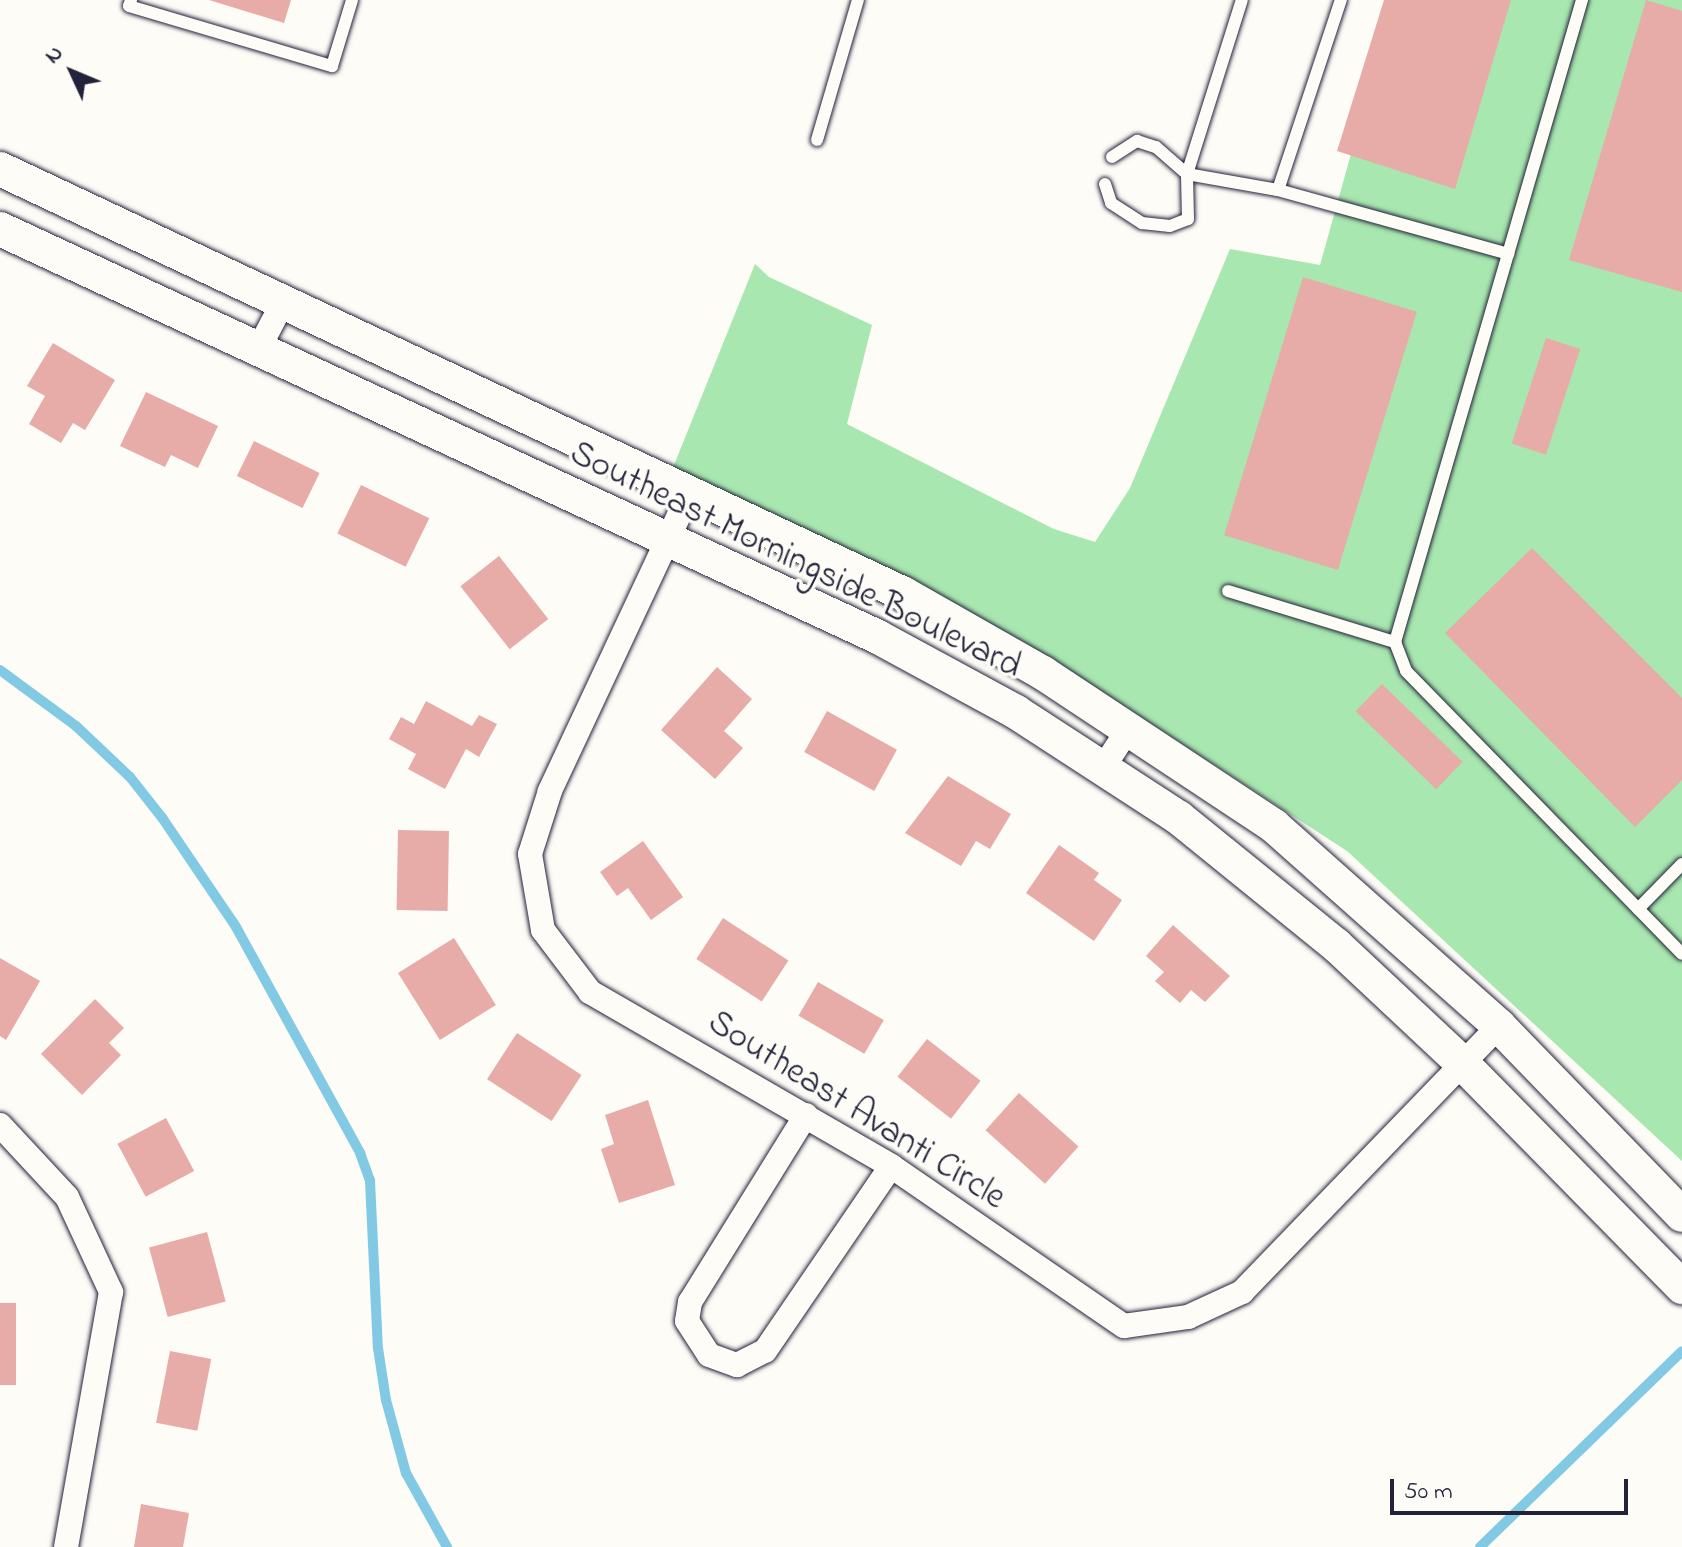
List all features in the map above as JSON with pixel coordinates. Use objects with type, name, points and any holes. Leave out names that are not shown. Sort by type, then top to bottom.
[{"type":"street","name":"Southeast Morningside Boulevard","points":[[0,169],[688,496],[904,594],[1129,728],[1274,826],[1499,1026],[1682,1215]]},
{"type":"street","name":"Southeast Morningside Boulevard","points":[[0,229],[878,637],[1016,712],[1244,865],[1463,1064],[1682,1287]]},
{"type":"street","points":[[258,350],[282,304]]},
{"type":"street","name":"Southeast Avanti Circle","points":[[688,496],[550,791],[530,854],[543,930],[590,992],[891,1166],[1059,1287],[1124,1326],[1188,1317],[1242,1292],[1499,1026]]},
{"type":"street","points":[[1103,768],[1129,728]]},
{"type":"street","points":[[806,1115],[690,1302],[687,1321],[709,1355],[737,1365],[765,1351],[891,1166]]},
{"type":"street","points":[[0,1125],[67,1197],[111,1292],[66,1547]]},
{"type":"lane","points":[[131,0],[129,6],[332,66],[352,0]]},
{"type":"lane","points":[[817,140],[858,0]]},
{"type":"lane","points":[[1105,184],[1111,203],[1142,223],[1170,226],[1188,219],[1187,174],[1242,0]]},
{"type":"lane","points":[[1278,190],[1341,0]]},
{"type":"lane","points":[[1582,0],[1395,642],[1406,671],[1682,954]]},
{"type":"lane","points":[[1112,157],[1137,141],[1156,147],[1187,174],[1278,190],[1508,254]]},
{"type":"lane","points":[[1228,591],[1395,642]]},
{"type":"lane","points":[[1638,909],[1682,864]]},
{"type":"green space","points":[[1394,0],[1682,0],[1682,1161],[1347,851],[1050,658],[672,470],[755,264],[769,277],[872,325],[847,424],[1054,529],[1095,542],[1130,488],[1230,249],[1320,265]]},
{"type":"building","points":[[209,0],[291,0],[284,23]]},
{"type":"building","points":[[1384,0],[1511,0],[1455,189],[1337,151]]},
{"type":"building","points":[[1646,0],[1682,11],[1682,292],[1569,260]]},
{"type":"building","points":[[1303,277],[1417,312],[1338,570],[1224,535]]},
{"type":"building","points":[[1546,338],[1580,349],[1546,455],[1512,444]]},
{"type":"building","points":[[53,343],[115,380],[85,430],[73,423],[61,443],[29,424],[45,396],[27,386]]},
{"type":"building","points":[[146,392],[218,426],[198,468],[171,455],[165,467],[120,446]]},
{"type":"building","points":[[254,441],[320,473],[303,508],[237,476]]},
{"type":"building","points":[[361,485],[429,518],[406,567],[337,534]]},
{"type":"building","points":[[1532,548],[1682,698],[1682,780],[1635,827],[1445,633]]},
{"type":"building","points":[[499,556],[548,619],[510,649],[460,586]]},
{"type":"building","points":[[717,667],[752,699],[724,731],[743,748],[715,779],[661,730]]},
{"type":"building","points":[[1382,684],[1463,762],[1436,789],[1356,711]]},
{"type":"building","points":[[426,701],[472,726],[479,715],[497,724],[479,757],[466,749],[445,789],[408,769],[416,754],[389,739],[401,717],[414,724]]},
{"type":"building","points":[[827,711],[897,750],[874,791],[804,752]]},
{"type":"building","points":[[948,776],[1011,814],[990,849],[976,841],[961,866],[905,833]]},
{"type":"building","points":[[398,830],[449,831],[448,911],[397,910]]},
{"type":"building","points":[[643,841],[683,897],[651,920],[628,888],[617,896],[600,872]]},
{"type":"building","points":[[1059,845],[1099,873],[1094,880],[1122,900],[1094,941],[1026,893]]},
{"type":"building","points":[[723,918],[788,960],[762,1002],[696,959]]},
{"type":"building","points":[[1173,925],[1230,976],[1205,1002],[1191,990],[1180,1003],[1155,981],[1164,972],[1146,956]]},
{"type":"building","points":[[454,938],[496,1005],[440,1040],[398,973]]},
{"type":"building","points":[[0,958],[40,981],[6,1040],[0,1036]]},
{"type":"building","points":[[818,982],[884,1020],[864,1054],[798,1016]]},
{"type":"building","points":[[95,999],[124,1028],[109,1043],[121,1055],[82,1095],[41,1054]]},
{"type":"building","points":[[517,1033],[582,1075],[552,1121],[487,1079]]},
{"type":"building","points":[[927,1039],[981,1081],[951,1119],[897,1077]]},
{"type":"building","points":[[1019,1093],[1078,1147],[1045,1184],[986,1130]]},
{"type":"building","points":[[648,1100],[675,1185],[619,1203],[601,1149],[614,1144],[605,1115]]},
{"type":"building","points":[[166,1118],[194,1171],[146,1197],[117,1144]]},
{"type":"building","points":[[207,1232],[226,1302],[168,1317],[149,1248]]},
{"type":"building","points":[[0,1303],[16,1303],[16,1385],[0,1385]]},
{"type":"building","points":[[170,1351],[211,1359],[197,1431],[156,1423]]},
{"type":"building","points":[[141,1504],[189,1513],[183,1547],[134,1547]]},
{"type":"waterway","points":[[0,670],[76,726],[130,777],[163,819],[236,927],[360,1153],[370,1181],[378,1348],[386,1400],[406,1473],[447,1547]]},
{"type":"waterway","points":[[1480,1547],[1682,1351]]}]
